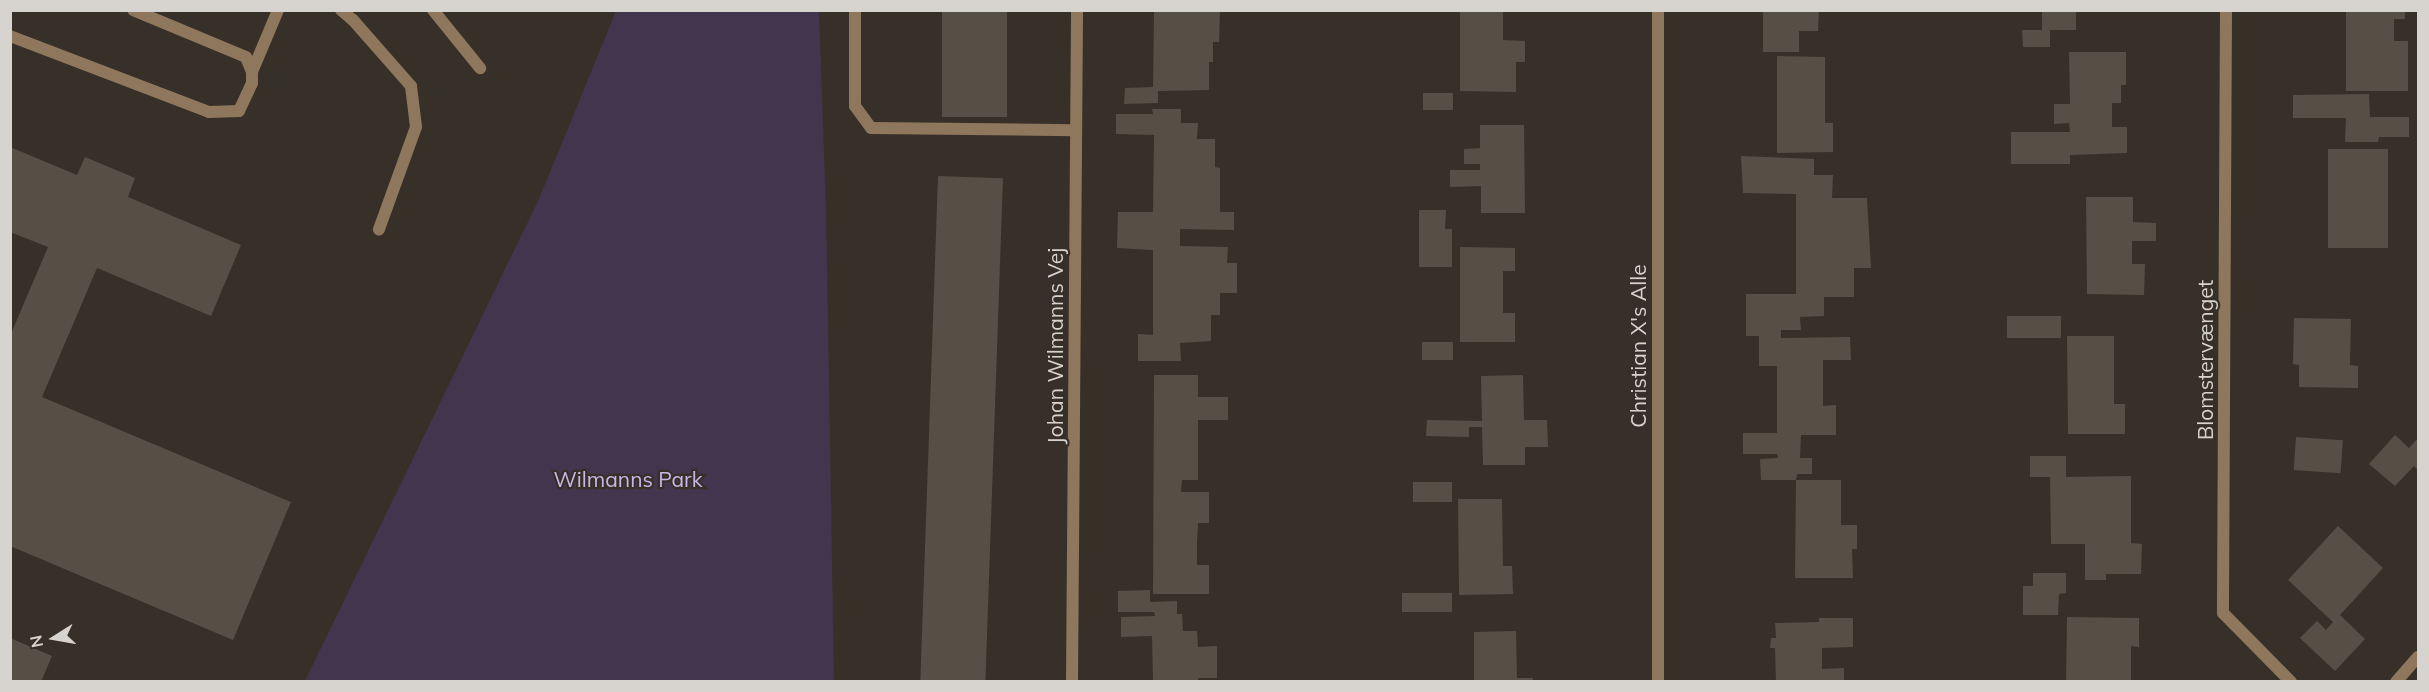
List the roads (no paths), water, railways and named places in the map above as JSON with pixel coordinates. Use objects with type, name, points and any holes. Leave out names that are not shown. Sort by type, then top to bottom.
[{"type":"street","points":[[10,36],[209,112],[239,111],[252,83],[252,72],[246,57],[133,10]]},
{"type":"street","points":[[252,72],[278,10]]},
{"type":"street","points":[[341,10],[353,20],[411,86],[417,127],[379,230]]},
{"type":"street","points":[[433,10],[480,68]]},
{"type":"street","points":[[855,10],[855,106],[871,128],[1076,130]]},
{"type":"street","name":"Johan Wilmanns Vej","points":[[1072,681],[1077,10]]},
{"type":"street","name":"Christian X's Alle","points":[[1658,10],[1658,681]]},
{"type":"street","name":"Blomstervænget","points":[[2226,10],[2223,613],[2291,681]]},
{"type":"street","points":[[2396,681],[2418,657]]},
{"type":"park label","name":"Wilmanns Park","points":[[628,479]]}]
